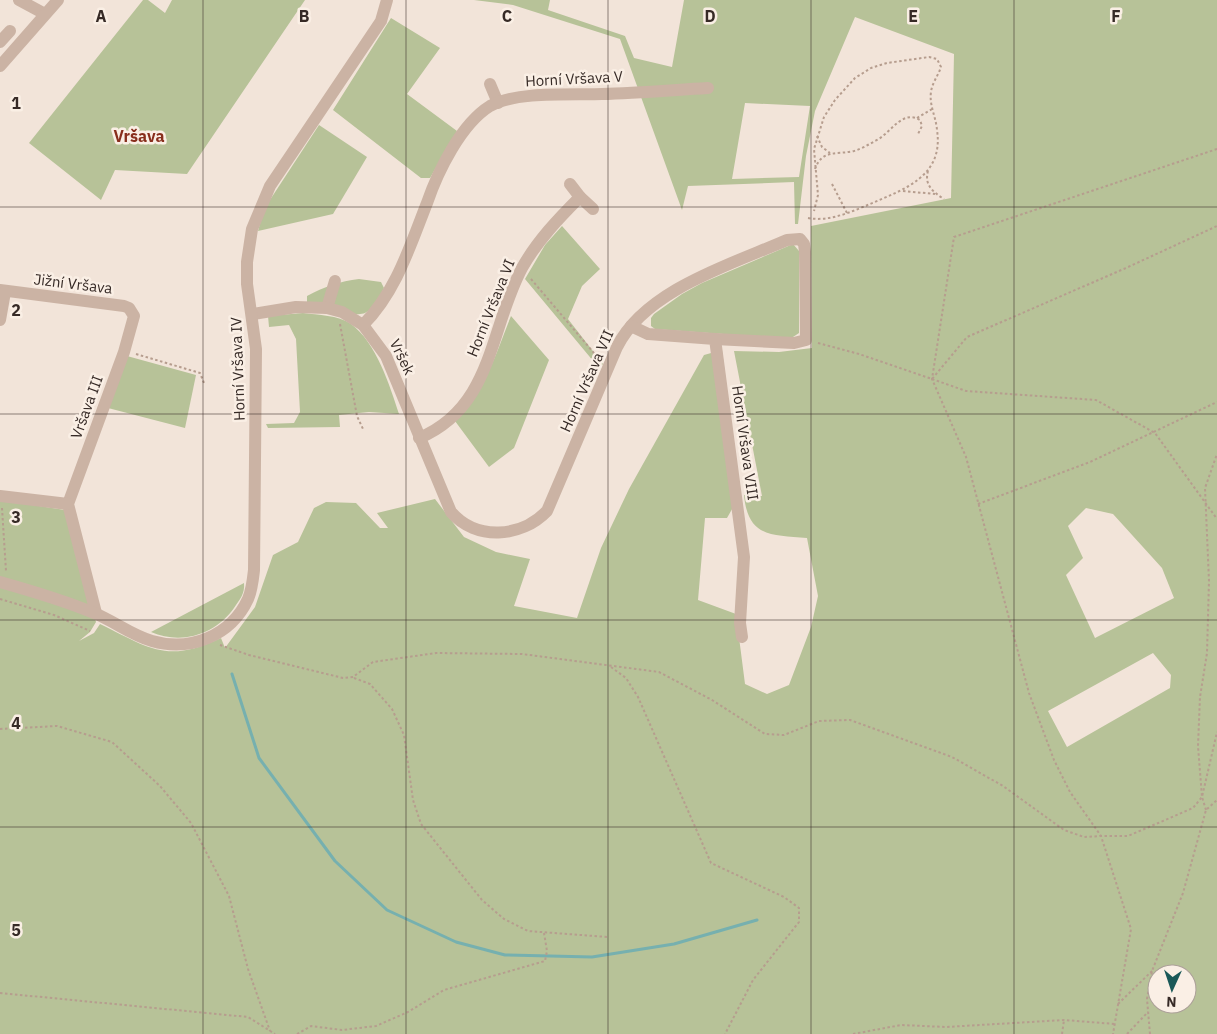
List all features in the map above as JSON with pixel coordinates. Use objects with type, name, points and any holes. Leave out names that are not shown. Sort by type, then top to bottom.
[{"type":"street","points":[[19,0],[45,14]]},
{"type":"street","points":[[0,66],[58,0]]},
{"type":"street","name":"Horní Vršava IV","points":[[4,583],[44,594],[96,613],[151,641],[169,645],[190,644],[206,640],[228,626],[240,613],[250,592],[254,570],[257,447],[256,349],[247,262],[252,229],[261,203],[270,186],[381,21],[387,0]]},
{"type":"street","points":[[0,42],[10,31]]},
{"type":"street","points":[[490,84],[498,103]]},
{"type":"street","name":"Horní Vršava V","points":[[363,325],[386,297],[405,261],[432,188],[452,148],[467,128],[484,111],[498,103],[538,95],[708,88]]},
{"type":"street","points":[[570,184],[593,209]]},
{"type":"street","name":"Horní Vršava VI","points":[[419,438],[438,430],[452,419],[474,392],[522,269],[544,237],[580,197]]},
{"type":"street","name":"Horní Vršava VII","points":[[451,512],[463,524],[486,532],[512,531],[523,528],[542,516],[553,499],[620,340],[631,326],[662,299],[682,287],[794,238],[802,242],[806,252],[806,340]]},
{"type":"street","points":[[332,309],[335,281]]},
{"type":"street","points":[[0,320],[2,291]]},
{"type":"street","name":"Jižní Vršava","points":[[2,291],[124,306],[132,312],[135,321]]},
{"type":"street","name":"Vršek","points":[[253,314],[296,307],[332,309],[363,325],[386,356],[451,512]]},
{"type":"street","name":"Vršava III","points":[[68,504],[135,321]]},
{"type":"street","points":[[631,326],[648,334],[794,343],[806,340]]},
{"type":"street","name":"Horní Vršava VIII","points":[[715,339],[744,557],[740,622],[742,637]]},
{"type":"street","points":[[1,496],[68,504],[96,613]]},
{"type":"path","points":[[814,211],[818,196],[814,149],[816,136],[824,117],[835,100],[863,72],[879,64],[929,57],[937,59],[941,67],[931,92],[932,110],[938,139],[926,181],[936,194],[944,199]]},
{"type":"path","points":[[815,171],[821,157],[830,153],[856,150],[880,139],[904,117],[917,118],[932,110]]},
{"type":"path","points":[[917,118],[922,126],[918,134]]},
{"type":"path","points":[[816,136],[822,147],[830,153]]},
{"type":"path","points":[[1113,1034],[1131,929],[1101,836],[1070,792],[1054,760],[1029,693],[966,457],[932,379],[954,236],[1217,148]]},
{"type":"path","points":[[808,218],[825,218],[847,213],[900,191],[919,180],[929,168]]},
{"type":"path","points":[[832,184],[847,213]]},
{"type":"path","points":[[900,191],[936,194]]},
{"type":"path","points":[[932,379],[967,336],[1126,268],[1217,226]]},
{"type":"path","points":[[522,269],[608,367]]},
{"type":"path","points":[[332,309],[357,416],[363,429]]},
{"type":"path","points":[[806,340],[859,354],[966,391],[1096,400],[1155,433],[1217,519]]},
{"type":"path","points":[[124,352],[200,373],[204,383]]},
{"type":"path","points":[[978,504],[1090,462],[1155,433],[1217,402]]},
{"type":"path","points":[[1206,810],[1202,797],[1198,746],[1200,697],[1207,653],[1208,626],[1209,581],[1205,488],[1217,454]]},
{"type":"path","points":[[1,496],[4,583]]},
{"type":"path","points":[[0,599],[54,615],[90,631]]},
{"type":"path","points":[[206,640],[249,655],[343,678],[353,677],[370,684],[392,709],[404,735],[413,800],[421,824],[482,900],[504,919],[528,931],[608,938]]},
{"type":"path","points":[[353,677],[373,662],[436,653],[522,654],[659,672],[712,700],[765,734],[784,735],[819,721],[850,720],[952,757],[1003,786],[1064,830],[1084,837],[1128,836],[1194,808],[1202,797],[1217,732]]},
{"type":"path","points":[[611,667],[626,678],[638,697],[711,863],[784,897],[799,908],[799,922],[753,980],[725,1034]]},
{"type":"path","points":[[0,729],[56,726],[112,742],[160,786],[191,824],[229,896],[248,969],[270,1031]]},
{"type":"path","points":[[1155,964],[1183,893],[1206,810],[1217,800]]},
{"type":"path","points":[[297,1034],[311,1026],[342,1030],[376,1026],[408,1012],[444,990],[545,960],[547,951],[544,933]]},
{"type":"path","points":[[1118,1004],[1147,976]]},
{"type":"path","points":[[0,992],[248,1017],[275,1034]]},
{"type":"path","points":[[1128,1034],[1147,1013]]},
{"type":"path","points":[[1148,1014],[1150,1034]]},
{"type":"path","points":[[853,1034],[901,1026],[946,1027],[1064,1020],[1115,1024]]},
{"type":"path","points":[[1062,1034],[1064,1020]]},
{"type":"green space","points":[[143,0],[148,0],[165,13],[172,0],[305,0],[187,174],[115,170],[101,200],[29,143]]},
{"type":"green space","points":[[474,0],[550,0],[548,10],[625,36],[634,58],[672,67],[684,0],[1217,0],[1217,1034],[0,1034],[0,500],[65,510],[96,622],[90,632],[79,641],[94,633],[100,624],[132,640],[159,650],[186,650],[221,638],[225,648],[255,607],[273,555],[298,542],[314,508],[326,502],[356,503],[380,528],[388,528],[377,513],[435,499],[464,537],[496,552],[530,559],[514,606],[577,618],[601,548],[629,489],[704,355],[722,350],[740,495],[727,518],[705,518],[698,600],[736,614],[745,684],[767,694],[789,685],[811,627],[818,596],[807,538],[764,532],[756,527],[746,509],[744,495],[762,496],[734,351],[779,352],[812,348],[811,226],[951,198],[954,54],[855,17],[815,111],[806,156],[798,224],[795,224],[794,182],[688,186],[682,210],[620,39],[513,5]],"holes":[[[745,103],[810,106],[799,177],[732,179]],[[1086,508],[1113,514],[1162,568],[1174,598],[1095,638],[1066,575],[1083,558],[1068,526]],[[1153,653],[1171,675],[1170,688],[1067,747],[1048,711]]]},
{"type":"green space","points":[[391,18],[440,48],[407,94],[457,131],[430,178],[421,178],[333,110]]},
{"type":"green space","points":[[319,125],[367,157],[333,214],[258,231],[264,209]]},
{"type":"green space","points":[[562,226],[600,269],[582,286],[568,319],[603,364],[599,368],[525,279],[545,245]]},
{"type":"green space","points":[[793,244],[799,251],[799,333],[790,339],[655,329],[651,326],[651,318],[654,314],[682,294],[702,283]]},
{"type":"green space","points":[[359,279],[381,282],[384,288],[374,305],[365,313],[345,313],[307,302],[307,296],[320,290],[339,283]]},
{"type":"green space","points":[[303,313],[328,316],[346,321],[360,332],[381,365],[399,414],[369,412],[339,415],[340,427],[268,428],[266,424],[294,423],[300,412],[296,339],[289,325],[269,327],[268,316]]},
{"type":"green space","points":[[511,316],[549,360],[514,448],[489,467],[455,421],[475,397],[489,372]]},
{"type":"green space","points":[[127,356],[196,375],[185,428],[108,408]]},
{"type":"green space","points":[[244,583],[243,593],[234,608],[217,625],[207,631],[197,635],[174,638],[151,632]]},
{"type":"waterway","points":[[232,674],[259,758],[335,861],[387,910],[456,942],[505,955],[592,957],[674,944],[757,920]]},
{"type":"district","name":"Vršava","points":[[139,136]]}]
